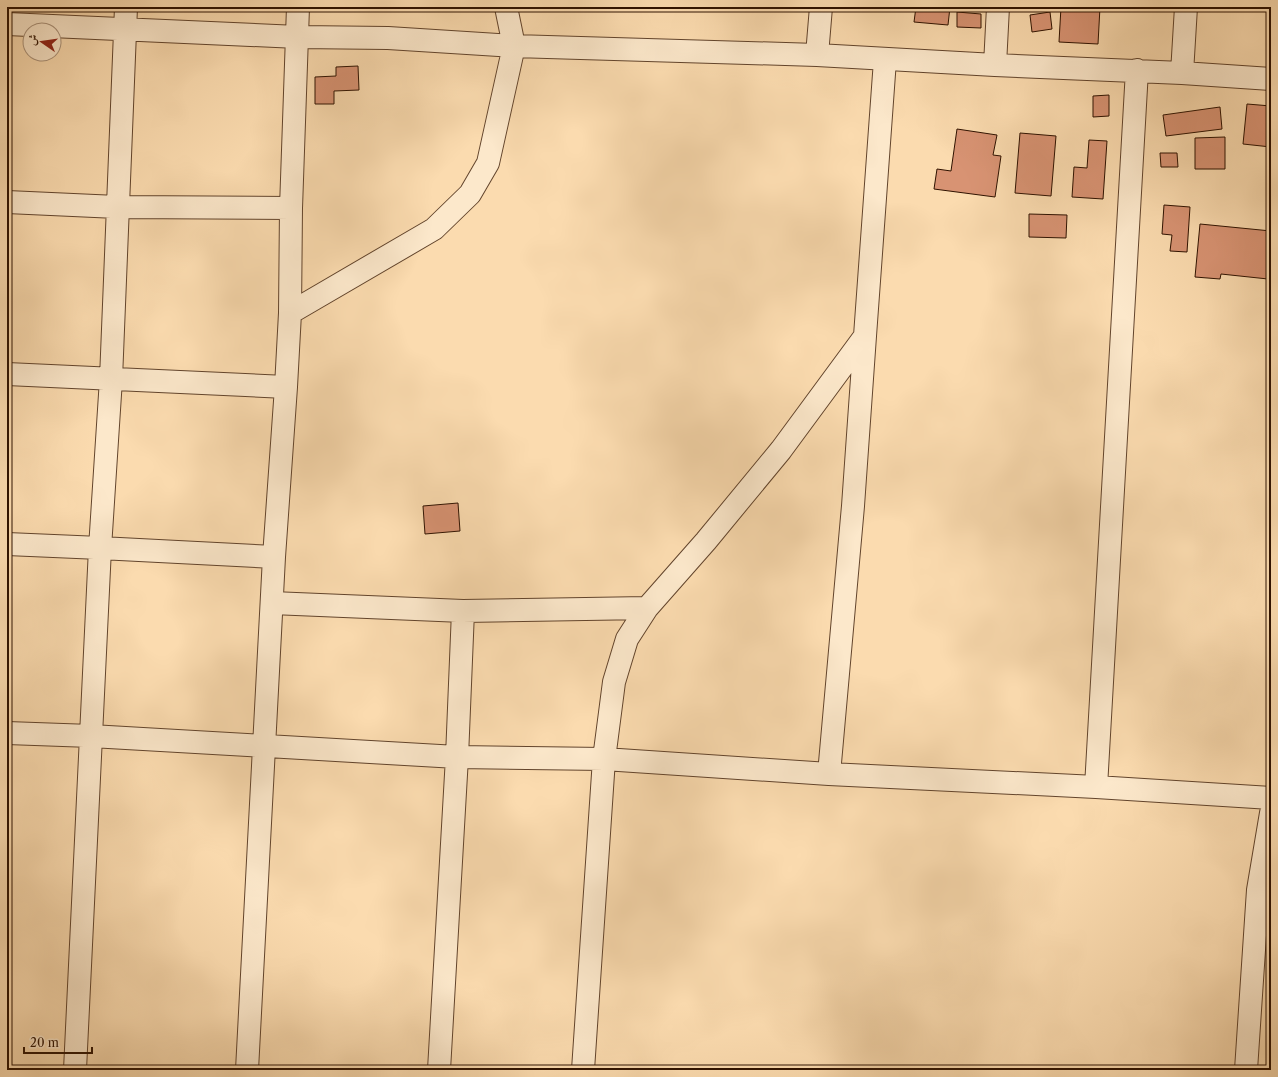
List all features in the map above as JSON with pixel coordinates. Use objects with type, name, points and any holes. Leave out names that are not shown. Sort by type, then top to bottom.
[{"type":"street","points":[[75,1070],[100,548],[111,379],[126,7]]},
{"type":"street","points":[[247,1070],[274,558],[290,313],[291,208],[298,7]]},
{"type":"street","points":[[290,313],[434,229],[470,194],[488,163],[514,46],[506,7]]},
{"type":"street","points":[[817,55],[820,7]]},
{"type":"street","points":[[995,65],[998,7]]},
{"type":"street","points":[[1182,73],[1186,7]]},
{"type":"street","points":[[7,24],[298,37],[388,38],[514,46],[817,55],[885,60],[1137,70],[1271,79]]},
{"type":"street","points":[[829,774],[853,506],[885,60]]},
{"type":"street","points":[[1096,787],[1137,70]]},
{"type":"street","points":[[7,202],[117,207],[291,208]]},
{"type":"street","points":[[583,1070],[604,759],[614,682],[627,639],[647,608],[706,541],[781,450],[865,336]]},
{"type":"street","points":[[7,374],[286,387]]},
{"type":"street","points":[[7,544],[274,558]]},
{"type":"street","points":[[272,603],[463,611],[647,608]]},
{"type":"street","points":[[439,1070],[457,757],[463,611]]},
{"type":"street","points":[[7,732],[457,757],[604,759],[829,774],[1096,787],[1271,798]]},
{"type":"street","points":[[1246,1070],[1258,890],[1271,813]]},
{"type":"building","points":[[916,7],[950,7],[948,25],[914,22]]},
{"type":"building","points":[[1013,7],[1030,7],[1029,11],[1012,10]]},
{"type":"building","points":[[1061,7],[1100,7],[1098,44],[1059,42]]},
{"type":"building","points":[[957,12],[981,14],[981,28],[957,27]]},
{"type":"building","points":[[1050,12],[1052,29],[1032,32],[1030,15]]},
{"type":"building","points":[[358,66],[359,90],[334,91],[334,104],[315,104],[315,77],[336,76],[336,67]]},
{"type":"building","points":[[1109,95],[1109,116],[1093,117],[1093,96]]},
{"type":"building","points":[[1247,104],[1271,106],[1271,147],[1243,144]]},
{"type":"building","points":[[1220,107],[1222,129],[1166,136],[1163,115]]},
{"type":"building","points":[[957,129],[997,135],[993,155],[1001,156],[995,197],[934,189],[937,169],[951,171]]},
{"type":"building","points":[[1020,133],[1056,136],[1051,196],[1015,193]]},
{"type":"building","points":[[1225,137],[1225,169],[1195,169],[1195,138]]},
{"type":"building","points":[[1089,140],[1107,141],[1103,199],[1072,197],[1074,167],[1087,168]]},
{"type":"building","points":[[1160,153],[1177,153],[1178,167],[1161,167]]},
{"type":"building","points":[[1164,205],[1190,207],[1187,252],[1170,251],[1172,235],[1162,234]]},
{"type":"building","points":[[1029,214],[1067,215],[1066,238],[1029,237]]},
{"type":"building","points":[[1200,224],[1271,231],[1268,279],[1221,274],[1220,279],[1195,277]]},
{"type":"building","points":[[458,503],[460,531],[425,534],[423,506]]}]
